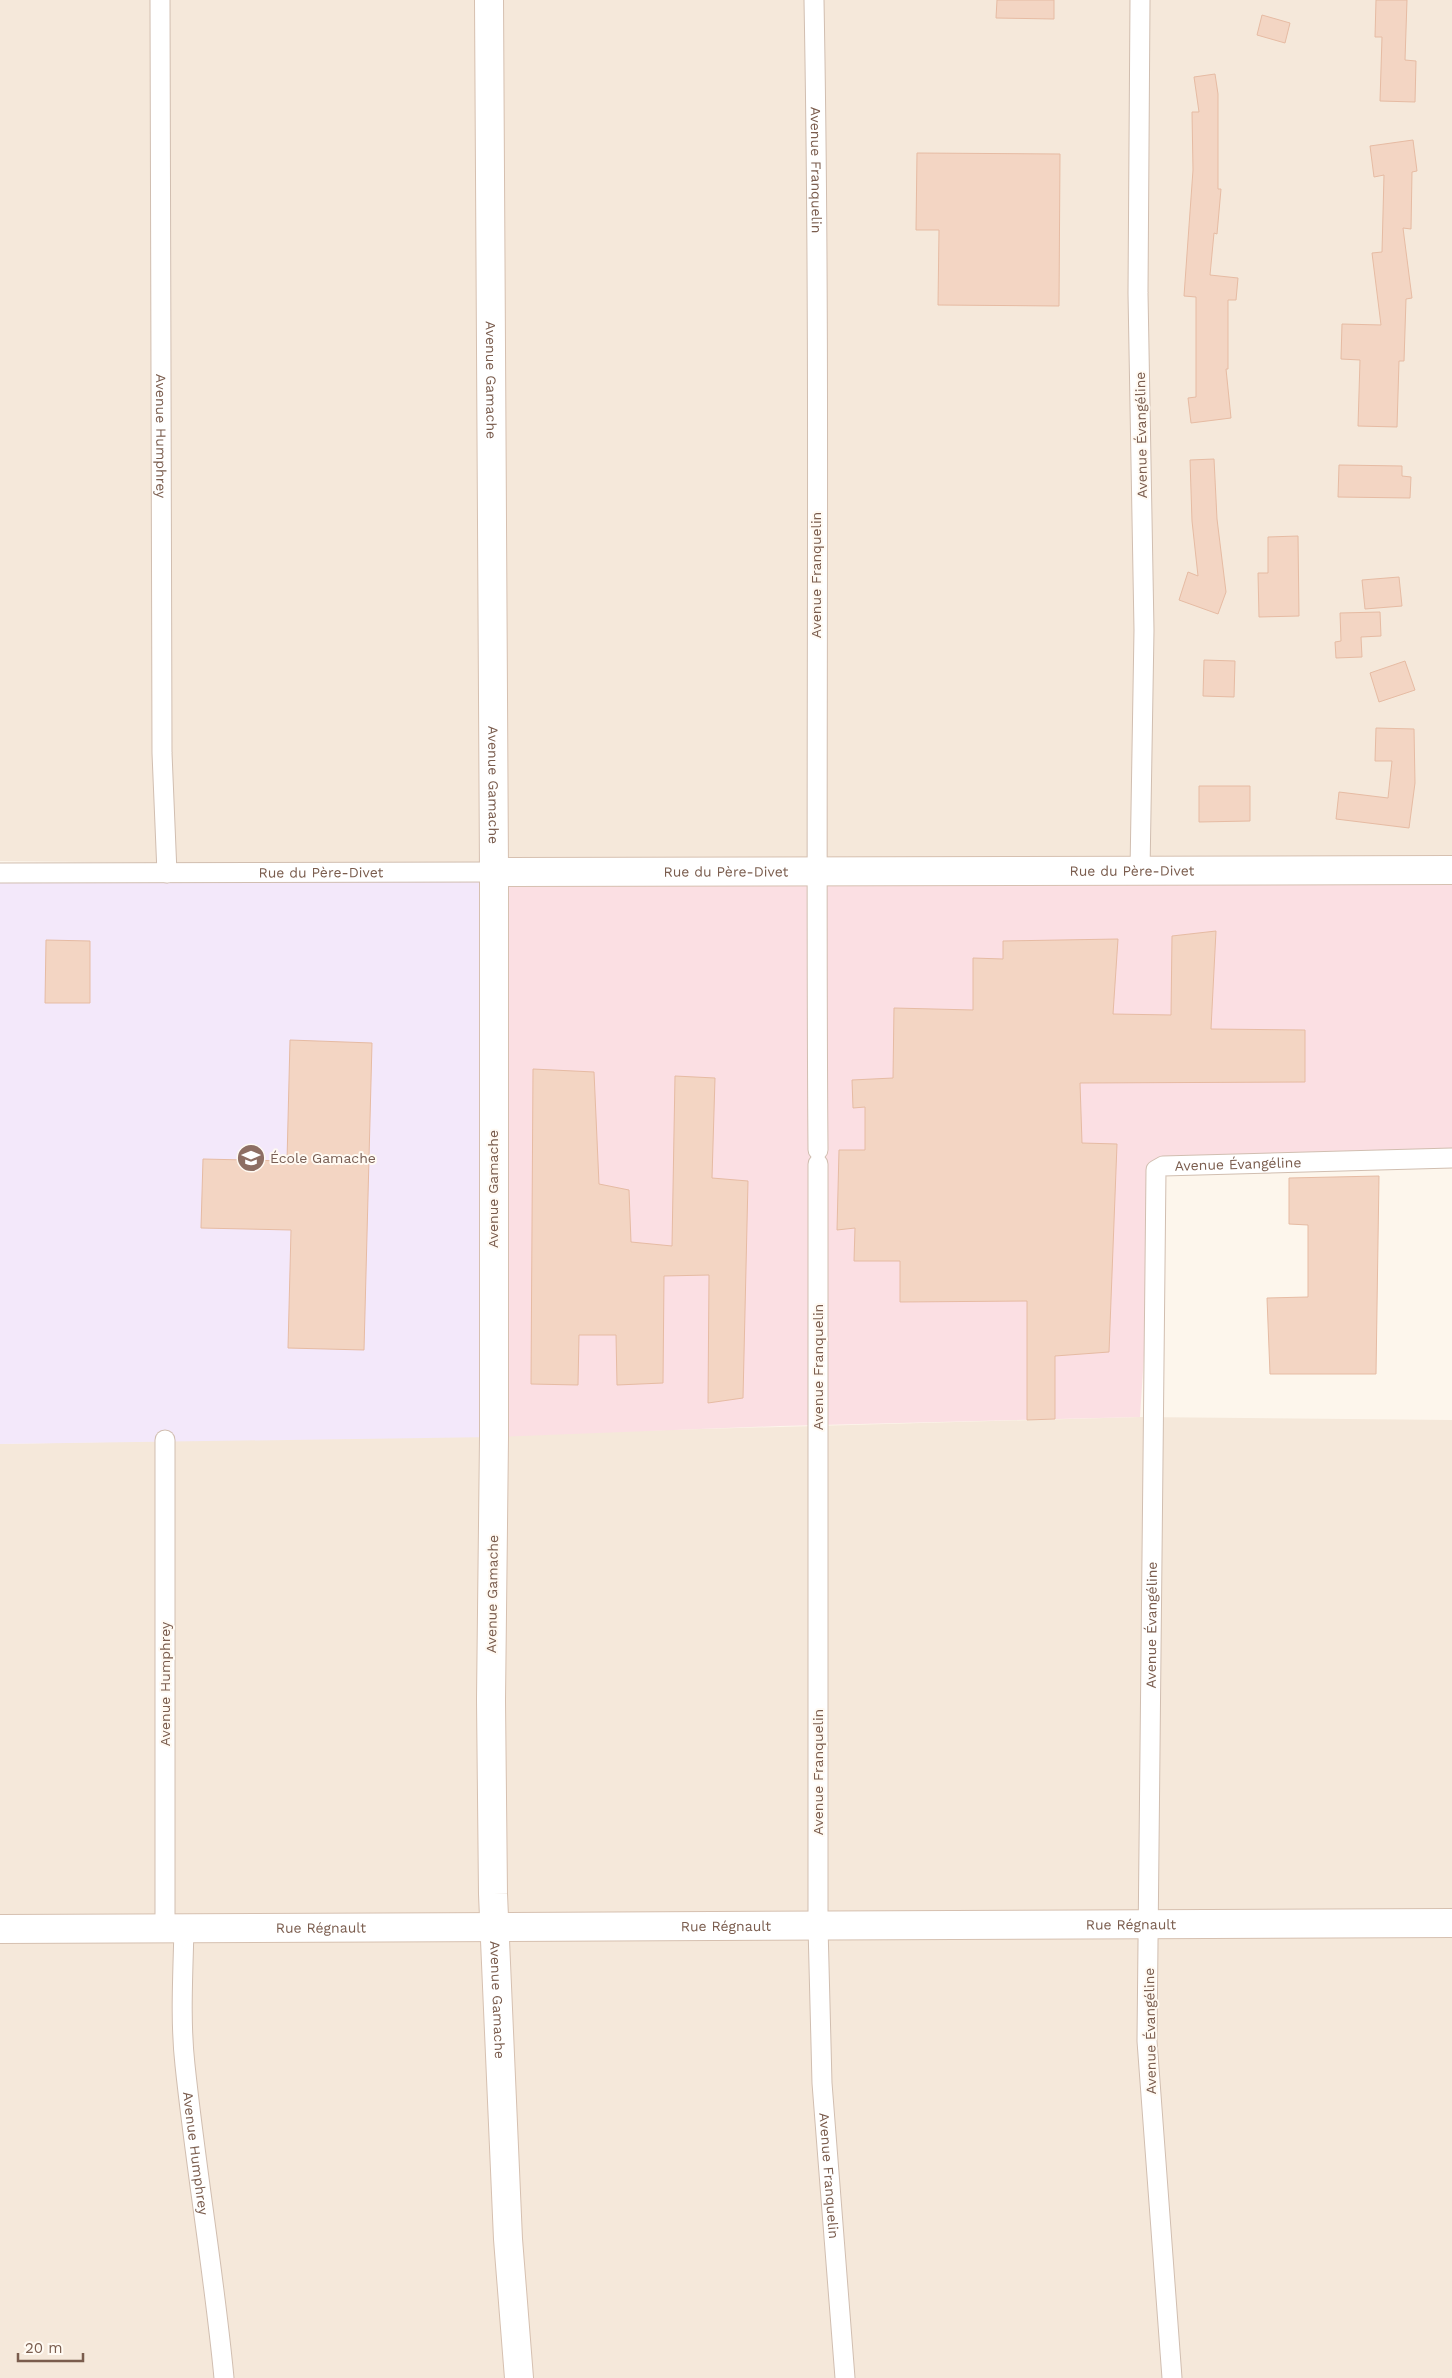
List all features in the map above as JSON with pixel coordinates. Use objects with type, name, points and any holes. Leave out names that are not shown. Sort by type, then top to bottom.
[{"type":"street","name":"Avenue Humphrey","points":[[160,0],[162,753],[167,873]]},
{"type":"street","name":"Avenue Gamache","points":[[489,0],[494,872],[494,1437],[491,1700],[495,1927],[508,2239],[519,2378]]},
{"type":"street","name":"Avenue Franquelin","points":[[814,0],[818,212],[816,872],[818,1926],[822,2083],[845,2378]]},
{"type":"street","name":"Avenue Évangéline","points":[[1140,0],[1138,293],[1144,630],[1140,871]]},
{"type":"street","name":"Rue du Père-Divet","points":[[0,873],[1452,870]]},
{"type":"street","name":"Avenue Évangéline","points":[[1172,2378],[1147,2041],[1156,1170],[1166,1166],[1452,1158]]},
{"type":"street","name":"Avenue Humphrey","points":[[165,1440],[175,1928],[184,2064],[217,2302],[224,2378]]},
{"type":"street","name":"Rue Régnault","points":[[0,1929],[1452,1923]]},
{"type":"shaded area","points":[[0,0],[1452,0],[1452,877],[0,861]]},
{"type":"shaded area","points":[[1452,870],[1452,1158],[1156,1169],[1140,1417],[780,1426],[494,1437],[494,872]]},
{"type":"shaded area","name":"École Gamache","points":[[494,872],[494,1437],[0,1444],[0,879]]},
{"type":"shaded area","points":[[1140,1417],[1452,1420],[1452,2378],[0,2378],[0,1444],[486,1435]]},
{"type":"building","points":[[997,0],[1054,0],[1054,19],[996,18]]},
{"type":"building","points":[[1376,0],[1407,0],[1405,60],[1416,61],[1415,102],[1380,101],[1382,37],[1375,37]]},
{"type":"building","points":[[1262,15],[1290,23],[1285,43],[1257,35]]},
{"type":"building","points":[[1215,74],[1218,94],[1218,189],[1221,189],[1217,234],[1214,233],[1210,275],[1238,278],[1236,300],[1228,300],[1228,369],[1226,369],[1231,418],[1191,423],[1188,398],[1196,397],[1196,297],[1184,296],[1193,170],[1192,112],[1199,112],[1194,77]]},
{"type":"building","points":[[1413,140],[1417,171],[1412,172],[1411,229],[1403,228],[1412,298],[1406,299],[1404,361],[1399,361],[1397,427],[1358,426],[1360,360],[1341,359],[1342,324],[1381,325],[1372,253],[1382,252],[1384,175],[1374,177],[1370,146]]},
{"type":"building","points":[[917,153],[1060,154],[1059,306],[938,305],[939,230],[916,230]]},
{"type":"building","points":[[1214,459],[1217,519],[1226,592],[1218,614],[1179,600],[1188,572],[1198,576],[1192,521],[1190,460]]},
{"type":"building","points":[[1339,465],[1402,466],[1402,476],[1411,477],[1410,498],[1338,497]]},
{"type":"building","points":[[1298,536],[1299,616],[1259,617],[1258,573],[1268,573],[1268,537]]},
{"type":"building","points":[[1399,577],[1402,606],[1365,609],[1362,580]]},
{"type":"building","points":[[1380,612],[1381,636],[1361,637],[1362,657],[1336,658],[1335,642],[1341,641],[1340,613]]},
{"type":"building","points":[[1204,660],[1235,661],[1234,697],[1203,696]]},
{"type":"building","points":[[1405,661],[1415,690],[1379,702],[1370,673]]},
{"type":"building","points":[[1376,728],[1414,729],[1415,783],[1409,828],[1336,819],[1339,792],[1388,798],[1392,761],[1375,761]]},
{"type":"building","points":[[1199,786],[1250,786],[1250,821],[1199,822]]},
{"type":"building","points":[[1216,931],[1211,1029],[1305,1030],[1305,1082],[1080,1083],[1082,1143],[1117,1144],[1109,1352],[1055,1356],[1055,1419],[1027,1420],[1027,1301],[900,1302],[900,1261],[854,1261],[855,1228],[837,1230],[839,1150],[865,1150],[865,1107],[853,1108],[852,1080],[893,1078],[894,1008],[973,1010],[973,958],[1003,959],[1003,941],[1118,939],[1113,1014],[1171,1015],[1172,936]]},
{"type":"building","points":[[46,940],[90,941],[90,1003],[45,1003]]},
{"type":"building","points":[[290,1040],[372,1043],[364,1350],[288,1348],[291,1230],[201,1228],[203,1159],[287,1161]]},
{"type":"building","points":[[533,1069],[594,1072],[599,1184],[629,1190],[631,1242],[672,1246],[675,1076],[715,1078],[712,1178],[748,1181],[743,1398],[708,1403],[709,1275],[664,1276],[663,1383],[617,1385],[616,1335],[579,1335],[578,1385],[531,1384]]},
{"type":"building","points":[[1379,1176],[1376,1374],[1270,1374],[1267,1298],[1308,1297],[1308,1225],[1289,1224],[1289,1178]]},
{"type":"place","name":"École Gamache","points":[[251,1158]]}]
